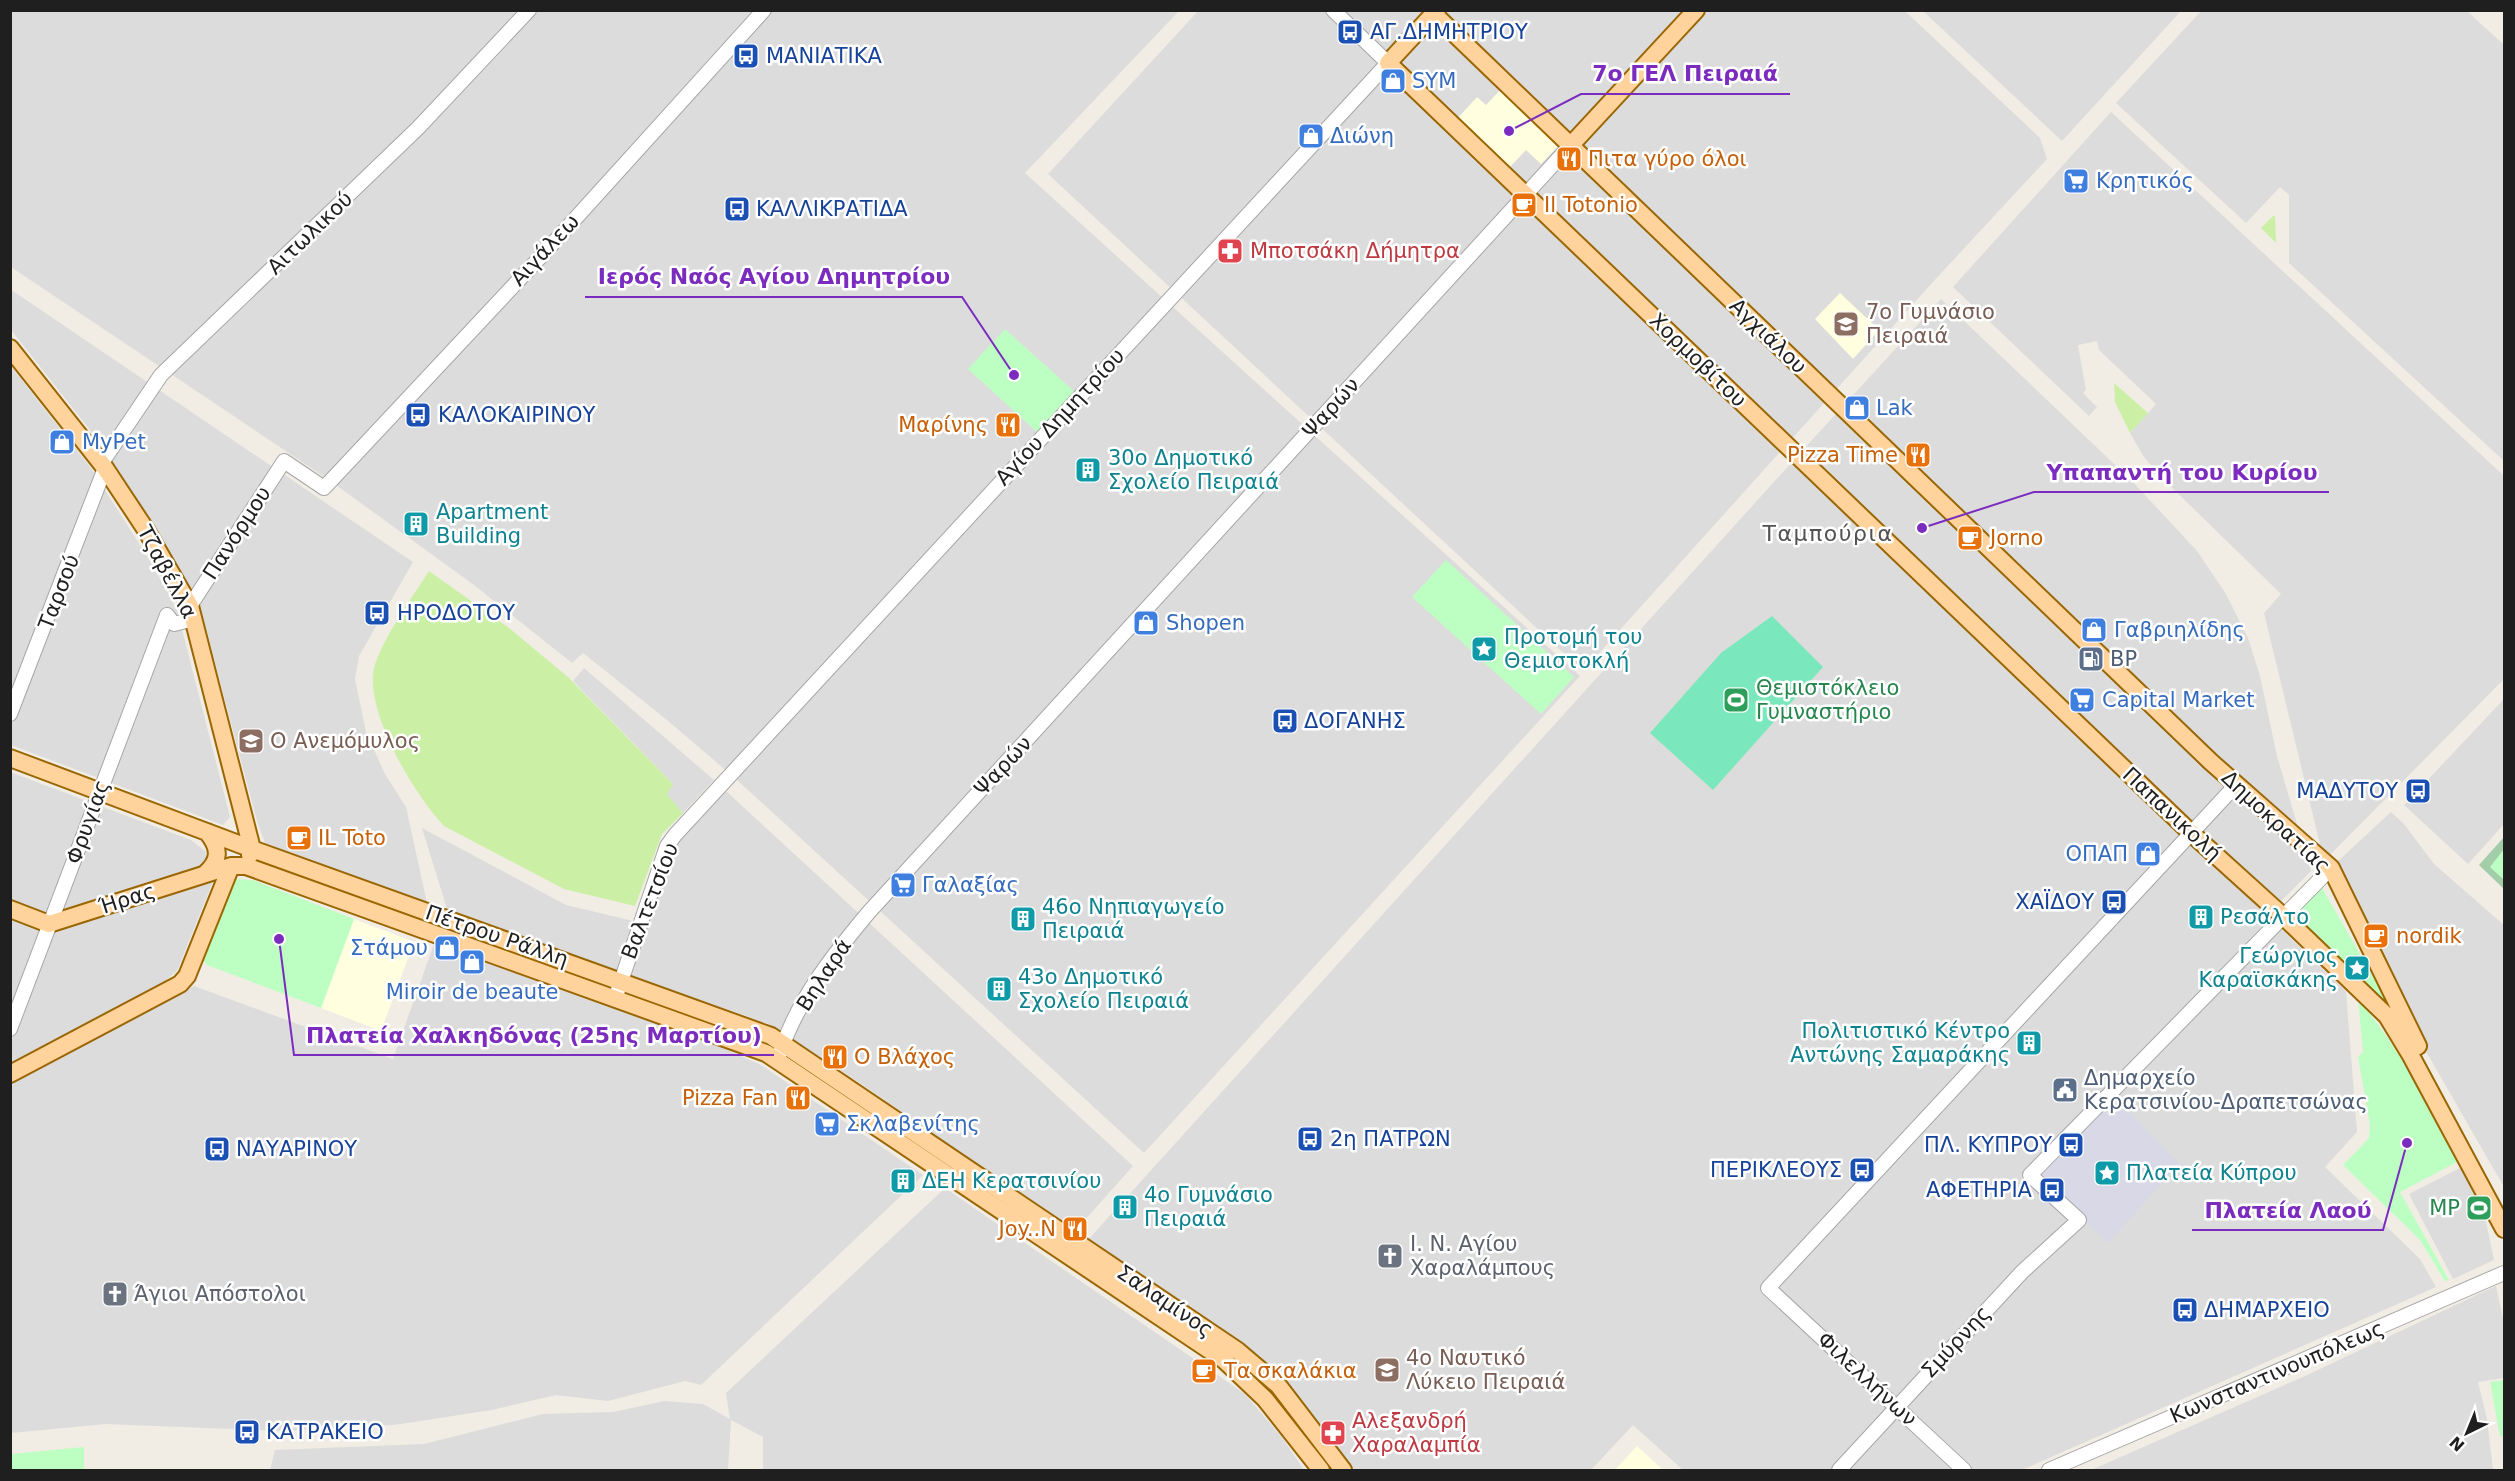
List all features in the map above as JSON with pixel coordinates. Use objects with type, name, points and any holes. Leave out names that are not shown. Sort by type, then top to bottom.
[{"type":"main road","name":"Ψαρών","points":[[1570,146],[1695,10]]},
{"type":"main road","name":"Αγίου Δημητρίου","points":[[1388,63],[1433,12]]},
{"type":"main road","name":"Αγχιάλου","points":[[1433,12],[2107,660]]},
{"type":"main road","name":"Χορμοβίτου","points":[[1388,63],[2062,709]]},
{"type":"main road","name":"Τζαβέλλα","points":[[10,348],[103,466],[146,530],[192,612],[252,849]]},
{"type":"main road","name":"Δημοκρατίας","points":[[2107,660],[2236,785],[2331,868],[2419,1049],[2505,1205]]},
{"type":"main road","name":"Παπανικολή","points":[[2062,709],[2190,832],[2284,917]]},
{"type":"main road","name":"Πέτρου Ράλλη","points":[[10,758],[252,849],[622,980],[783,1042],[959,1161]]},
{"type":"main road","points":[[204,875],[216,862],[218,855],[218,847],[207,832]]},
{"type":"main road","points":[[10,1074],[174,987],[187,976],[238,866],[252,849]]},
{"type":"main road","name":"Πέτρου Ράλλη","points":[[238,866],[778,1059],[944,1172]]},
{"type":"main road","points":[[204,875],[238,866]]},
{"type":"main road","name":"Ήρας","points":[[49,924],[204,875]]},
{"type":"main road","points":[[10,909],[49,924]]},
{"type":"main road","points":[[2284,917],[2395,1026],[2505,1229]]},
{"type":"main road","name":"Σαλαμίνος","points":[[959,1161],[1221,1339],[1263,1371],[1292,1401],[1343,1470]]},
{"type":"main road","name":"Σαλαμίνος","points":[[944,1172],[1224,1360],[1266,1399],[1321,1470]]},
{"type":"street","name":"Αιτωλικού","points":[[103,466],[161,375],[418,128],[529,10]]},
{"type":"street","name":"Αιγάλεω","points":[[284,461],[324,488],[546,251],[764,10]]},
{"type":"street","name":"Χορμοβίτου","points":[[1333,10],[1388,63]]},
{"type":"street","name":"Αγίου Δημητρίου","points":[[684,826],[1388,63]]},
{"type":"street","name":"Ψαρών","points":[[869,912],[1570,146]]},
{"type":"street","name":"Πανόρμου","points":[[192,612],[284,461]]},
{"type":"street","name":"Ταρσού","points":[[10,714],[103,466]]},
{"type":"street","name":"Φρυγίας","points":[[10,1029],[167,615],[174,624],[192,612]]},
{"type":"street","points":[[2190,832],[2236,785]]},
{"type":"street","name":"Βαλτετσίου","points":[[615,999],[667,846],[684,826]]},
{"type":"street","name":"Φιλελλήνων","points":[[1964,1470],[1768,1288],[2190,832]]},
{"type":"street","points":[[2284,917],[2331,868]]},
{"type":"street","name":"Βηλαρά","points":[[778,1059],[783,1042],[819,975],[869,912]]},
{"type":"street","name":"Σμύρνης","points":[[1839,1470],[2022,1272],[2079,1220],[2030,1175],[2284,917]]},
{"type":"street","name":"Κωνσταντινουπόλεως","points":[[2049,1470],[2505,1273]]},
{"type":"shaded area","points":[[1199,10],[1905,11],[2040,138],[2047,159],[1931,284],[1583,671],[1048,174]]},
{"type":"shaded area","points":[[2202,10],[2467,11],[2504,45],[2504,461],[2289,263],[2289,195],[2280,187],[2246,223],[2116,103]]},
{"type":"shaded area","points":[[10,11],[1179,11],[1025,173],[1580,676],[1144,1153],[736,779],[583,653],[572,663],[474,585],[329,480],[11,267]]},
{"type":"shaded area","points":[[1923,11],[2181,11],[2062,141]]},
{"type":"shaded area","points":[[1503,87],[1561,143],[1541,164],[1526,150],[1508,169],[1456,120],[1477,97],[1486,105]]},
{"type":"shaded area","points":[[2111,112],[2504,476],[2504,679],[2324,861],[2264,613],[2281,594],[2159,475],[2144,457],[2130,433],[2156,404],[2099,350],[2097,341],[2078,345],[2086,390],[2083,393],[2097,407],[2089,416],[1953,287]]},
{"type":"shaded area","points":[[10,289],[413,562],[359,656],[355,679],[366,732],[385,774],[406,807],[427,903],[265,843],[257,821],[199,602],[105,449],[11,330]]},
{"type":"shaded area","name":"7ο Γυμνάσιο Πειραιά","points":[[1840,293],[1879,330],[1853,359],[1815,319]]},
{"type":"shaded area","points":[[1941,299],[2132,481],[2197,551],[2226,594],[2248,638],[2260,676],[2277,756],[2311,871],[2275,907],[1801,452]]},
{"type":"shaded area","points":[[10,365],[91,468],[152,564],[177,610],[230,817],[223,825],[11,745]]},
{"type":"shaded area","points":[[1792,462],[2346,991],[2357,1132],[2325,1167],[2420,1259],[2436,1287],[2022,1470],[1683,1470],[1633,1425],[1591,1470],[1351,1470],[1282,1378],[1254,1353],[1087,1241]]},
{"type":"shaded area","points":[[584,668],[714,780],[683,813],[666,794],[673,784],[573,681]]},
{"type":"shaded area","points":[[2504,699],[2504,824],[2468,864],[2404,805]]},
{"type":"shaded area","points":[[10,772],[191,840],[205,851],[214,879],[177,971],[159,986],[11,1064]]},
{"type":"shaded area","points":[[726,791],[1133,1166],[1074,1232],[863,1085],[769,1024],[448,912],[422,828],[566,905],[646,924],[673,848]]},
{"type":"shaded area","points":[[2391,812],[2404,824],[2434,864],[2504,925],[2504,1187],[2324,874]]},
{"type":"shaded area","points":[[2504,837],[2504,889],[2479,865]]},
{"type":"shaded area","points":[[354,919],[414,942],[381,1031],[321,1008]]},
{"type":"shaded area","points":[[434,944],[714,1044],[761,1065],[923,1175],[701,1385],[685,1381],[608,1401],[556,1395],[492,1410],[394,1425],[284,1431],[106,1424],[11,1433],[11,1084],[194,986],[393,1059]]},
{"type":"shaded area","name":"Πλατεία Κύπρου","points":[[2112,1094],[2179,1164],[2108,1243],[2044,1179],[2045,1167]]},
{"type":"shaded area","points":[[2462,1167],[2485,1217],[2494,1260],[2453,1279],[2409,1194]]},
{"type":"shaded area","points":[[945,1188],[1245,1394],[1281,1436],[1304,1470],[763,1470],[763,1437],[731,1420],[728,1470],[270,1470],[275,1450],[424,1444],[543,1414],[613,1412],[664,1401],[703,1404],[730,1419],[726,1393]]},
{"type":"shaded area","points":[[2496,1286],[2504,1323],[2504,1378],[2478,1382],[2487,1419],[2493,1470],[2091,1470],[2305,1376]]},
{"type":"shaded area","points":[[1637,1446],[1663,1470],[1615,1470]]},
{"type":"green space","points":[[2275,216],[2276,243],[2261,228]]},
{"type":"green space","points":[[1005,329],[1075,392],[1038,433],[968,369]]},
{"type":"green space","points":[[2114,383],[2148,413],[2130,433],[2115,402]]},
{"type":"green space","points":[[1446,560],[1574,677],[1541,714],[1412,597]]},
{"type":"green space","points":[[429,571],[509,628],[568,677],[673,784],[667,794],[683,813],[662,834],[635,906],[564,889],[444,826],[408,776],[386,734],[374,693],[373,675],[380,651]]},
{"type":"green space","name":"Θεμιστόκλειο Γυμναστήριο","points":[[1772,616],[1823,667],[1713,790],[1650,733],[1721,653]]},
{"type":"green space","points":[[2504,849],[2504,880],[2490,867]]},
{"type":"green space","points":[[237,879],[253,880],[354,919],[321,1008],[207,965],[203,960],[232,885]]},
{"type":"green space","points":[[2321,886],[2401,1026],[2293,914]]},
{"type":"green space","points":[[2358,998],[2400,1057],[2459,1161],[2400,1192],[2449,1280],[2445,1281],[2420,1240],[2343,1165],[2369,1138],[2370,1125],[2358,1057],[2363,1052]]},
{"type":"green space","points":[[2504,1380],[2504,1435],[2500,1437],[2490,1382]]},
{"type":"green space","points":[[84,1447],[84,1470],[11,1470],[11,1454]]},
{"type":"place","name":"ΑΓ.ΔΗΜΗΤΡΙΟΥ","points":[[1350,32]]},
{"type":"place","name":"ΜΑΝΙΑΤΙΚΑ","points":[[746,56]]},
{"type":"place","name":"SYM","points":[[1393,81]]},
{"type":"place","name":"7ο ΓΕΛ Πειραιά","points":[[1509,131]]},
{"type":"place","name":"Διώνη","points":[[1311,136]]},
{"type":"place","name":"Πιτα γύρο όλοι","points":[[1569,159]]},
{"type":"place","name":"Κρητικός","points":[[2076,181]]},
{"type":"place","name":"Il Totonio","points":[[1524,205]]},
{"type":"place","name":"ΚΑΛΛΙΚΡΑΤΙΔΑ","points":[[737,209]]},
{"type":"place","name":"Μποτσάκη Δήμητρα","points":[[1230,251]]},
{"type":"place","name":"7ο Γυμνάσιο Πειραιά","points":[[1846,324]]},
{"type":"place","name":"Ιερός Ναός Αγίου Δημητρίου","points":[[1014,375]]},
{"type":"place","name":"Lak","points":[[1857,408]]},
{"type":"place","name":"ΚΑΛΟΚΑΙΡΙΝΟΥ","points":[[418,415]]},
{"type":"place","name":"Μαρίνης","points":[[1008,425]]},
{"type":"place","name":"MyPet","points":[[62,442]]},
{"type":"place","name":"Pizza Time","points":[[1918,455]]},
{"type":"place","name":"30ο Δημοτικό Σχολείο Πειραιά","points":[[1088,470]]},
{"type":"place","name":"Apartment Building","points":[[416,524]]},
{"type":"place","name":"Υπαπαντή του Κυρίου","points":[[1922,528]]},
{"type":"place","name":"Jorno","points":[[1970,538]]},
{"type":"place","name":"ΗΡΟΔΟΤΟΥ","points":[[377,613]]},
{"type":"place","name":"Shopen","points":[[1146,623]]},
{"type":"place","name":"Γαβριηλίδης","points":[[2094,630]]},
{"type":"place","name":"Προτομή του Θεμιστοκλή","points":[[1484,649]]},
{"type":"place","name":"BP","points":[[2091,659]]},
{"type":"place","name":"Θεμιστόκλειο Γυμναστήριο","points":[[1736,700]]},
{"type":"place","name":"Capital Market","points":[[2082,700]]},
{"type":"place","name":"ΔΟΓΑΝΗΣ","points":[[1285,721]]},
{"type":"place","name":"Ο Ανεμόμυλος","points":[[251,741]]},
{"type":"place","name":"ΜΑΔΥΤΟΥ","points":[[2418,791]]},
{"type":"place","name":"IL Toto","points":[[299,838]]},
{"type":"place","name":"ΟΠΑΠ","points":[[2148,854]]},
{"type":"place","name":"Γαλαξίας","points":[[903,885]]},
{"type":"place","name":"ΧΑΪΔΟΥ","points":[[2114,902]]},
{"type":"place","name":"Ρεσάλτο","points":[[2201,917]]},
{"type":"place","name":"46ο Νηπιαγωγείο Πειραιά","points":[[1023,919]]},
{"type":"place","name":"nordik","points":[[2376,936]]},
{"type":"place","name":"Πλατεία Χαλκηδόνας (25ης Μαρτίου)","points":[[279,939]]},
{"type":"place","name":"Στάμου","points":[[447,948]]},
{"type":"place","name":"Miroir de beaute","points":[[472,962]]},
{"type":"place","name":"Γεώργιος Καραϊσκάκης","points":[[2357,968]]},
{"type":"place","name":"43ο Δημοτικό Σχολείο Πειραιά","points":[[999,989]]},
{"type":"place","name":"Πολιτιστικό Κέντρο Αντώνης Σαμαράκης","points":[[2029,1043]]},
{"type":"place","name":"Ο Βλάχος","points":[[835,1057]]},
{"type":"place","name":"Δημαρχείο Κερατσινίου-Δραπετσώνας","points":[[2065,1090]]},
{"type":"place","name":"Pizza Fan","points":[[798,1098]]},
{"type":"place","name":"Σκλαβενίτης","points":[[827,1124]]},
{"type":"place","name":"2η ΠΑΤΡΩΝ","points":[[1310,1139]]},
{"type":"place","name":"Πλατεία Λαού","points":[[2407,1143]]},
{"type":"place","name":"ΠΛ. ΚΥΠΡΟΥ","points":[[2071,1145]]},
{"type":"place","name":"ΝΑΥΑΡΙΝΟΥ","points":[[217,1149]]},
{"type":"place","name":"ΠΕΡΙΚΛΕΟΥΣ","points":[[1862,1170]]},
{"type":"place","name":"Πλατεία Κύπρου","points":[[2107,1173]]},
{"type":"place","name":"ΔΕΗ Κερατσινίου","points":[[903,1181]]},
{"type":"place","name":"ΑΦΕΤΗΡΙΑ","points":[[2052,1190]]},
{"type":"place","name":"4ο Γυμνάσιο Πειραιά","points":[[1125,1207]]},
{"type":"place","name":"MP","points":[[2479,1208]]},
{"type":"place","name":"Joy..N","points":[[1075,1229]]},
{"type":"place","name":"Ι. Ν. Αγίου Χαραλάμπους","points":[[1390,1256]]},
{"type":"place","name":"Άγιοι Απόστολοι","points":[[115,1294]]},
{"type":"place","name":"ΔΗΜΑΡΧΕΙΟ","points":[[2185,1310]]},
{"type":"place","name":"4ο Ναυτικό Λύκειο Πειραιά","points":[[1387,1370]]},
{"type":"place","name":"Τα σκαλάκια","points":[[1204,1371]]},
{"type":"place","name":"ΚΑΤΡΑΚΕΙΟ","points":[[247,1432]]},
{"type":"place","name":"Αλεξανδρή Χαραλαμπία","points":[[1333,1433]]},
{"type":"district","name":"Ταμπούρια","points":[[1828,533]]}]
